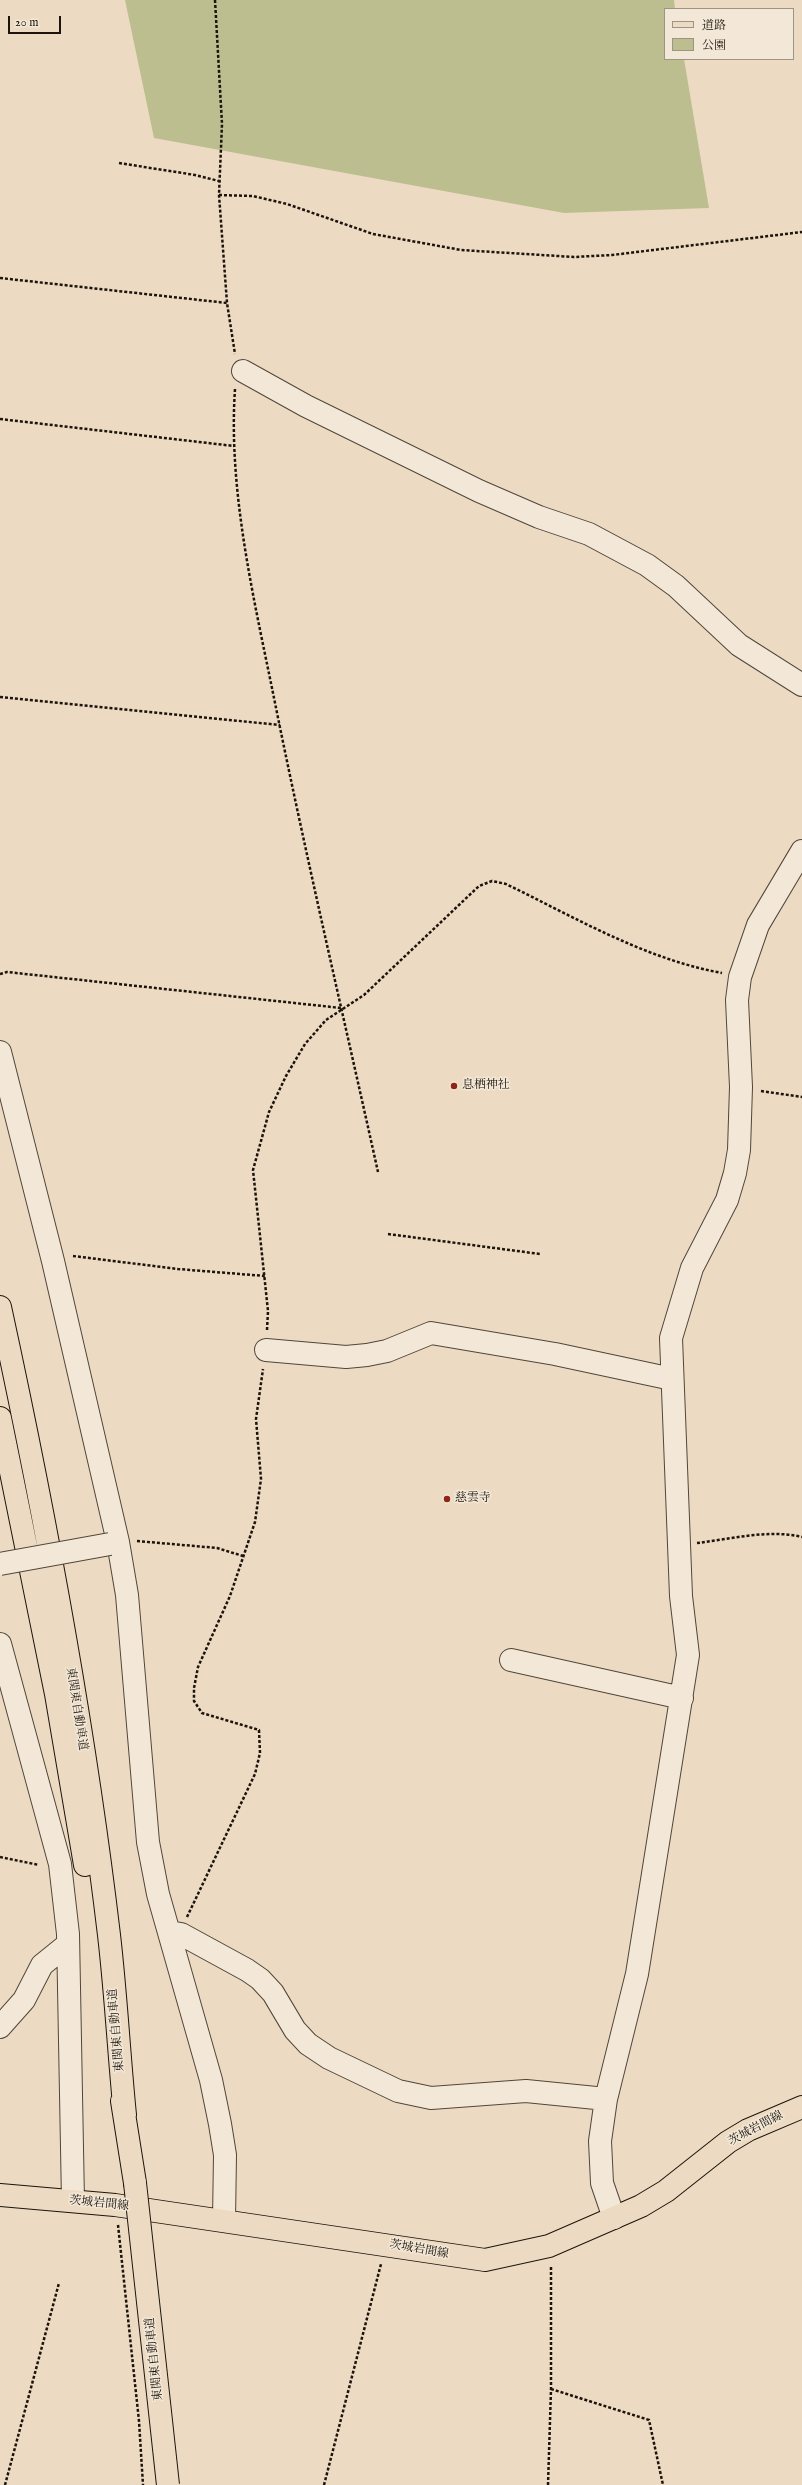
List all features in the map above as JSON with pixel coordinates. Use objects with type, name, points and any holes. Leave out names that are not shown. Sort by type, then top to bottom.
[{"type":"main road","name":"東関東自動車道","points":[[0,1307],[48,1542],[97,1845],[109,1937],[125,2115]]},
{"type":"main road","name":"東関東自動車道","points":[[0,1418],[58,1702],[125,2115],[135,2183],[168,2485]]},
{"type":"main road","name":"茨城岩間線","points":[[0,2195],[116,2205],[387,2244],[485,2260],[549,2246],[641,2206],[666,2191],[728,2142],[748,2130],[802,2107]]},
{"type":"street","points":[[243,370],[313,409],[472,488],[539,517],[589,534],[647,565],[676,586],[739,645],[802,685]]},
{"type":"street","points":[[614,2218],[602,2183],[600,2141],[606,2100],[637,1974],[688,1655],[681,1596],[678,1546],[671,1338],[681,1300],[692,1268],[727,1200],[735,1173],[739,1150],[741,1087],[737,1000],[740,977],[758,925],[802,851]]},
{"type":"street","points":[[0,1052],[53,1261],[127,1603],[148,1842],[158,1894],[175,1933],[211,2080],[220,2124],[225,2155],[224,2220]]},
{"type":"street","points":[[266,1350],[346,1357],[367,1355],[387,1351],[431,1333],[556,1354],[672,1379]]},
{"type":"street","points":[[0,1564],[114,1543]]},
{"type":"street","points":[[0,1644],[60,1864],[68,1944],[73,2201]]},
{"type":"street","points":[[510,1660],[682,1698]]},
{"type":"street","points":[[175,1933],[247,1970],[260,1979],[273,1992],[295,2030],[308,2044],[329,2058],[398,2091],[431,2098],[526,2091],[606,2100]]},
{"type":"street","points":[[0,2027],[24,2000],[42,1965],[68,1944]]},
{"type":"path","points":[[215,0],[222,124],[219,195],[227,303],[236,357],[243,370],[236,382],[234,446],[246,545],[280,725],[378,1172]]},
{"type":"path","points":[[119,163],[195,175],[219,181]]},
{"type":"path","points":[[219,195],[253,196],[287,204],[374,234],[420,244],[476,251],[574,257],[612,255],[802,232]]},
{"type":"path","points":[[0,278],[227,303]]},
{"type":"path","points":[[0,419],[234,446]]},
{"type":"path","points":[[0,697],[280,725]]},
{"type":"path","points":[[175,1933],[255,1774],[260,1753],[259,1730],[202,1713],[194,1701],[198,1667],[230,1596],[255,1522],[259,1500],[260,1479],[256,1419],[266,1350],[268,1311],[253,1170],[258,1147],[269,1112],[301,1051],[326,1020],[341,1008],[364,995],[479,886],[492,881],[506,884],[649,954],[691,968],[740,977]]},
{"type":"path","points":[[0,974],[7,972],[341,1008]]},
{"type":"path","points":[[741,1087],[802,1097]]},
{"type":"path","points":[[388,1234],[540,1254]]},
{"type":"path","points":[[53,1261],[73,1256],[178,1269],[265,1276]]},
{"type":"path","points":[[678,1546],[759,1536],[792,1535],[802,1537]]},
{"type":"path","points":[[114,1543],[141,1540],[217,1548],[243,1556]]},
{"type":"path","points":[[0,1857],[41,1865],[60,1864]]},
{"type":"path","points":[[116,2205],[139,2421],[143,2485]]},
{"type":"path","points":[[324,2485],[387,2244]]},
{"type":"path","points":[[548,2485],[551,2389],[551,2267],[549,2246]]},
{"type":"path","points":[[6,2485],[59,2284]]},
{"type":"path","points":[[551,2389],[650,2420],[663,2485]]},
{"type":"green space","points":[[125,0],[674,0],[675,8],[664,8],[664,60],[684,60],[709,208],[564,213],[154,138]]},
{"type":"place","name":"息栖神社","points":[[454,1086]]},
{"type":"place","name":"慈雲寺","points":[[447,1499]]}]
